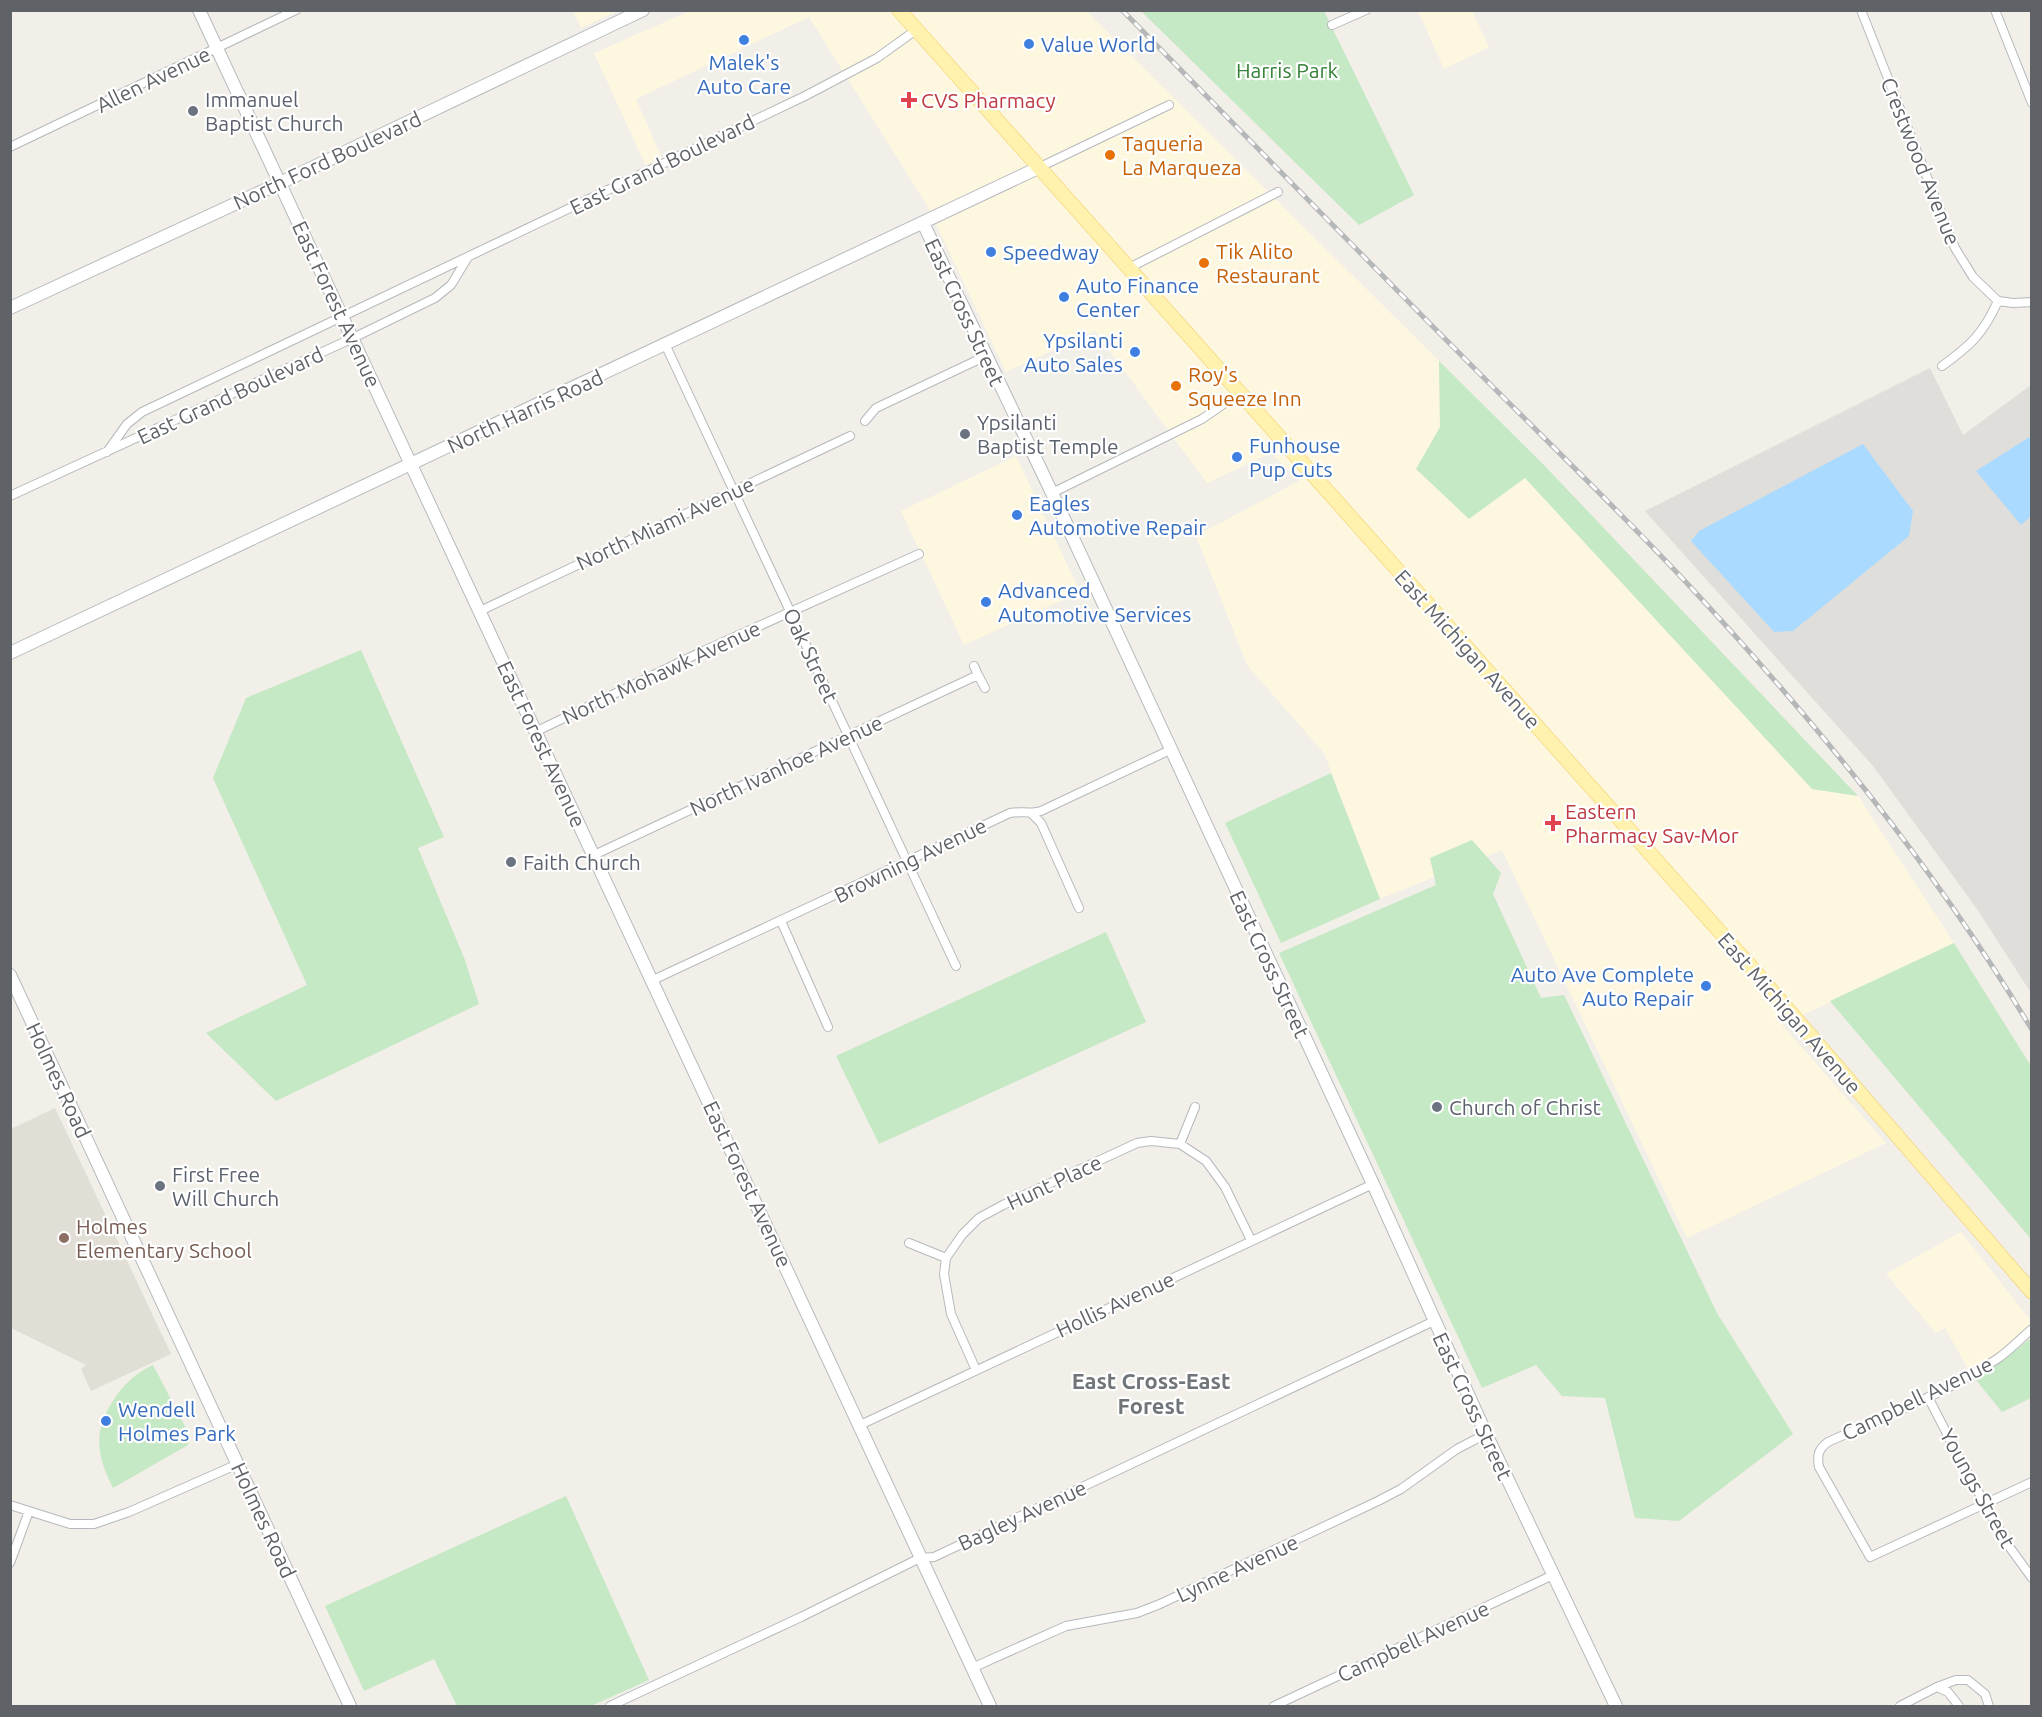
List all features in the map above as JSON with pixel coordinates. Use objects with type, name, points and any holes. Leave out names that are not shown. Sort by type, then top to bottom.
[{"type":"main road","name":"East Michigan Avenue","points":[[898,10],[1753,969],[2031,1292]]},
{"type":"street","name":"East Forest Avenue","points":[[199,10],[990,1707]]},
{"type":"street","name":"Allen Avenue","points":[[10,147],[296,10]]},
{"type":"street","name":"North Ford Boulevard","points":[[10,308],[280,183],[643,10]]},
{"type":"street","points":[[1332,25],[1366,10]]},
{"type":"street","name":"Crestwood Avenue","points":[[1861,10],[1955,248],[1973,277],[1998,301]]},
{"type":"street","points":[[1995,10],[2031,103]]},
{"type":"street","name":"East Grand Boulevard","points":[[107,452],[127,424],[142,412],[813,91],[877,58],[916,30]]},
{"type":"street","points":[[1038,168],[1169,105]]},
{"type":"street","name":"North Harris Road","points":[[10,653],[1038,168]]},
{"type":"street","points":[[1129,268],[1278,192]]},
{"type":"street","name":"East Cross Street","points":[[923,223],[1052,493],[1373,1184],[1486,1434],[1616,1707]]},
{"type":"street","name":"East Grand Boulevard","points":[[10,496],[435,298],[451,285],[468,257]]},
{"type":"street","points":[[1942,366],[1981,334],[1998,301],[2031,302]]},
{"type":"street","name":"Oak Street","points":[[665,344],[956,966]]},
{"type":"street","points":[[865,421],[876,408],[986,356]]},
{"type":"street","points":[[1052,493],[1202,419],[1240,392]]},
{"type":"street","name":"North Miami Avenue","points":[[480,611],[850,436]]},
{"type":"street","name":"North Mohawk Avenue","points":[[535,732],[918,554]]},
{"type":"street","points":[[974,666],[985,688]]},
{"type":"street","name":"North Ivanhoe Avenue","points":[[594,855],[978,675]]},
{"type":"street","name":"Browning Avenue","points":[[653,980],[1010,813],[1041,811],[1170,750]]},
{"type":"street","points":[[1031,813],[1041,823],[1078,908]]},
{"type":"street","points":[[781,921],[828,1027]]},
{"type":"street","name":"Holmes Road","points":[[10,975],[350,1707]]},
{"type":"street","points":[[1180,1144],[1195,1107]]},
{"type":"street","name":"Hunt Place","points":[[946,1258],[962,1235],[979,1218],[1137,1143],[1151,1142],[1180,1144],[1206,1161],[1217,1174],[1251,1240]]},
{"type":"street","name":"Hollis Avenue","points":[[858,1425],[1373,1184]]},
{"type":"street","points":[[909,1243],[946,1258],[944,1274],[951,1314],[976,1370]]},
{"type":"street","name":"Bagley Avenue","points":[[610,1707],[920,1558],[934,1557],[1434,1322]]},
{"type":"street","name":"Campbell Avenue","points":[[1986,1504],[1870,1557],[1819,1467],[1818,1457],[1821,1447],[1828,1442],[1928,1397],[1999,1358],[2031,1329]]},
{"type":"street","name":"Youngs Street","points":[[1928,1397],[2008,1545],[2031,1578]]},
{"type":"street","name":"Lynne Avenue","points":[[972,1668],[1066,1626],[1137,1613],[1160,1604],[1378,1501],[1401,1489],[1457,1449],[1486,1434]]},
{"type":"street","points":[[10,1505],[70,1524],[94,1524],[129,1512],[238,1464]]},
{"type":"street","points":[[1986,1504],[2031,1482]]},
{"type":"street","points":[[10,1563],[29,1511]]},
{"type":"street","name":"Campbell Avenue","points":[[1274,1707],[1552,1575]]},
{"type":"street","points":[[1900,1707],[1937,1687],[1956,1680],[1968,1680],[1985,1694],[1989,1707]]},
{"type":"street","points":[[1937,1687],[1948,1692],[1959,1707]]},
{"type":"shaded area","points":[[573,11],[617,11],[581,28]]},
{"type":"shaded area","points":[[690,11],[1086,11],[1439,361],[1440,427],[1417,470],[1525,478],[1812,789],[1858,796],[1954,943],[1782,1025],[1886,1143],[1687,1238],[1502,850],[1380,899],[1324,753],[1247,665],[1196,536],[1299,481],[1271,453],[1207,483],[1095,331],[1006,372],[928,207],[809,17],[636,99],[662,159],[646,166],[594,53]]},
{"type":"shaded area","points":[[1418,11],[1472,11],[1489,47],[1444,69]]},
{"type":"shaded area","points":[[1930,368],[1963,435],[2031,385],[2031,993],[1977,909],[1873,766],[1645,511]]},
{"type":"shaded area","points":[[1016,456],[1080,592],[964,645],[901,511]]},
{"type":"shaded area","name":"Holmes Elementary School","points":[[55,1108],[171,1354],[91,1391],[81,1369],[86,1365],[11,1328],[11,1129]]},
{"type":"shaded area","points":[[1961,1232],[2031,1321],[2031,1329],[1971,1374],[1945,1328],[1936,1333],[1886,1274]]},
{"type":"green space","name":"Harris Park","points":[[1141,11],[1324,11],[1414,195],[1359,225]]},
{"type":"green space","points":[[1439,361],[1543,464],[1858,796],[1812,789],[1525,478],[1469,519],[1416,469],[1440,427]]},
{"type":"green space","points":[[361,650],[444,837],[418,848],[465,960],[479,1004],[276,1101],[206,1033],[307,985],[213,778],[246,698]]},
{"type":"green space","points":[[1331,773],[1380,899],[1281,943],[1225,823]]},
{"type":"green space","points":[[1472,840],[1501,873],[1493,894],[1541,998],[1564,995],[1717,1313],[1793,1434],[1679,1521],[1635,1518],[1605,1398],[1562,1396],[1536,1365],[1482,1388],[1279,953],[1436,885],[1430,858]]},
{"type":"green space","points":[[1106,932],[1146,1022],[879,1144],[836,1056]]},
{"type":"green space","points":[[1954,943],[2031,1066],[2031,1239],[1830,1001]]},
{"type":"green space","points":[[2031,1338],[2031,1398],[2002,1412],[1976,1380]]},
{"type":"green space","points":[[153,1365],[190,1436],[188,1445],[113,1488],[100,1451],[100,1429],[109,1407],[124,1386],[137,1374]]},
{"type":"green space","points":[[566,1496],[649,1680],[591,1706],[457,1706],[434,1659],[364,1691],[325,1606]]},
{"type":"water","points":[[2031,436],[2031,516],[2021,525],[1976,471]]},
{"type":"water","points":[[1863,444],[1913,511],[1909,536],[1793,631],[1774,632],[1691,541],[1699,531]]},
{"type":"railway","points":[[1122,10],[1635,529],[1779,685],[1870,795],[1913,852],[1994,969],[2032,1030]]},
{"type":"place","name":"Malek's Auto Care","points":[[744,40]]},
{"type":"place","name":"Value World","points":[[1029,44]]},
{"type":"place","name":"CVS Pharmacy","points":[[909,100]]},
{"type":"place","name":"Immanuel Baptist Church","points":[[193,111]]},
{"type":"place","name":"Taqueria La Marqueza","points":[[1110,155]]},
{"type":"place","name":"Speedway","points":[[991,252]]},
{"type":"place","name":"Tik Alito Restaurant","points":[[1204,263]]},
{"type":"place","name":"Auto Finance Center","points":[[1064,297]]},
{"type":"place","name":"Ypsilanti Auto Sales","points":[[1135,352]]},
{"type":"place","name":"Roy's Squeeze Inn","points":[[1176,386]]},
{"type":"place","name":"Ypsilanti Baptist Temple","points":[[965,434]]},
{"type":"place","name":"Funhouse Pup Cuts","points":[[1237,457]]},
{"type":"place","name":"Eagles Automotive Repair","points":[[1017,515]]},
{"type":"place","name":"Advanced Automotive Services","points":[[986,602]]},
{"type":"place","name":"Eastern Pharmacy Sav-Mor","points":[[1553,823]]},
{"type":"place","name":"Faith Church","points":[[511,862]]},
{"type":"place","name":"Auto Ave Complete Auto Repair","points":[[1706,986]]},
{"type":"place","name":"Church of Christ","points":[[1437,1107]]},
{"type":"place","name":"First Free Will Church","points":[[160,1186]]},
{"type":"place","name":"Holmes Elementary School","points":[[64,1238]]},
{"type":"place","name":"Wendell Holmes Park","points":[[106,1421]]},
{"type":"district","name":"East Cross-East Forest","points":[[1151,1392]]}]
